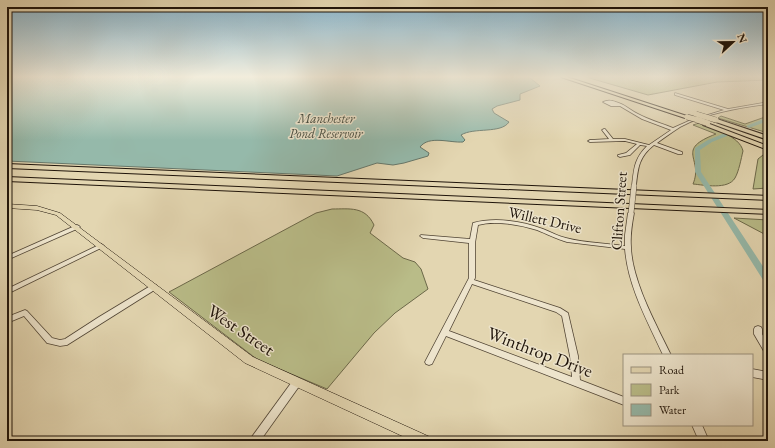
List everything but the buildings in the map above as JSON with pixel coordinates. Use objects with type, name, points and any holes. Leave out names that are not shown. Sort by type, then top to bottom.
[{"type":"highway","points":[[631,98],[688,115],[768,148]]},
{"type":"highway","points":[[646,98],[673,106]]},
{"type":"highway","points":[[688,115],[696,114],[768,137]]},
{"type":"highway","points":[[706,123],[768,144]]},
{"type":"highway","points":[[7,166],[768,197]]},
{"type":"highway","points":[[7,179],[768,212]]},
{"type":"main road","name":"West Street","points":[[7,206],[48,210],[58,214],[77,227],[249,360],[426,441]]},
{"type":"street","points":[[689,98],[728,110]]},
{"type":"street","name":"Clifton Street","points":[[667,354],[640,292],[633,272],[628,248],[628,231],[637,162],[641,155],[652,145],[682,125],[728,110],[768,103]]},
{"type":"street","points":[[621,105],[639,117],[674,130]]},
{"type":"street","points":[[604,130],[612,140]]},
{"type":"street","points":[[590,141],[625,140],[652,145],[680,153]]},
{"type":"street","name":"Clifton Street","points":[[620,156],[628,154],[640,143]]},
{"type":"street","name":"Willett Drive","points":[[472,241],[475,224],[480,221],[521,225],[537,228],[566,240],[628,248]]},
{"type":"street","points":[[7,258],[77,227]]},
{"type":"street","points":[[423,236],[472,241],[473,260],[470,281],[429,362]]},
{"type":"street","points":[[7,292],[101,246]]},
{"type":"street","points":[[470,281],[558,310],[565,315],[574,356],[576,382]]},
{"type":"street","points":[[7,320],[18,314],[25,313],[50,341],[60,343],[67,342],[154,287]]},
{"type":"street","points":[[758,329],[758,334],[768,352]]},
{"type":"street","name":"Winthrop Drive","points":[[444,332],[623,401]]},
{"type":"street","points":[[753,373],[768,376]]},
{"type":"street","points":[[254,441],[296,382]]},
{"type":"street","points":[[697,426],[704,441]]},
{"type":"green space","points":[[721,116],[745,124],[768,116],[768,133],[718,118]]},
{"type":"green space","points":[[699,123],[725,133],[737,141],[741,146],[743,151],[738,172],[732,182],[716,186],[693,184],[695,167],[693,150],[696,145],[703,140],[716,134],[693,125]]},
{"type":"green space","points":[[763,155],[768,155],[768,188],[753,189],[758,159]]},
{"type":"green space","points":[[332,209],[351,209],[366,214],[374,225],[370,233],[403,258],[415,262],[421,269],[428,289],[395,313],[374,333],[327,389],[258,360],[169,292],[316,213]]},
{"type":"green space","points":[[734,218],[768,220],[768,236]]},
{"type":"water","name":"Manchester Pond Reservoir","points":[[7,98],[520,98],[520,100],[497,106],[492,109],[494,113],[509,122],[505,126],[466,133],[461,135],[465,140],[463,142],[440,140],[429,141],[420,147],[429,153],[428,156],[393,165],[377,163],[337,176],[7,161]]},
{"type":"waterway","points":[[749,126],[768,119]]},
{"type":"waterway","points":[[725,135],[710,141],[697,149],[698,172],[768,281]]}]
